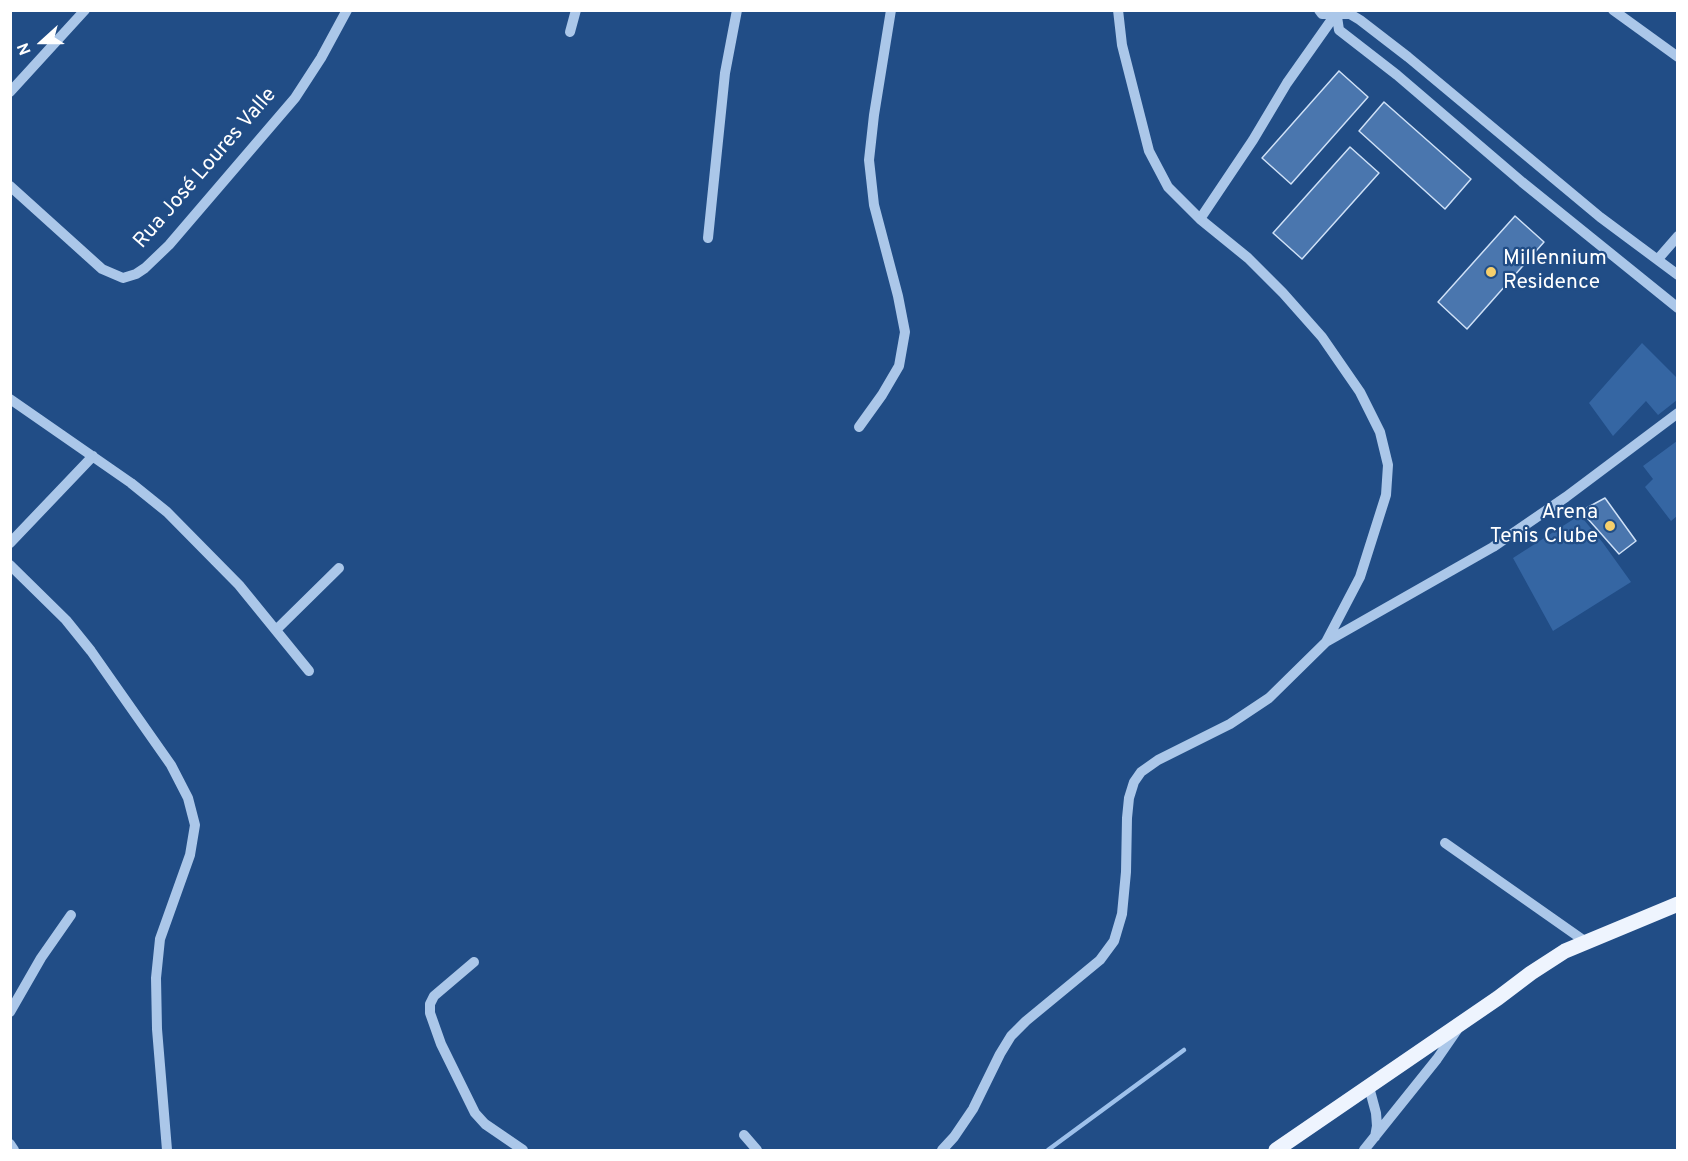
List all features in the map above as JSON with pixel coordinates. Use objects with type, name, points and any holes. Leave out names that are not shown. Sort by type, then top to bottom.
[{"type":"main road","points":[[1276,1150],[1566,951],[1677,904]]},
{"type":"street","points":[[10,92],[85,10]]},
{"type":"street","name":"Rua José Loures Valle","points":[[10,186],[102,269],[123,278],[136,274],[169,245],[295,98],[321,58],[347,10]]},
{"type":"street","points":[[570,32],[576,10]]},
{"type":"street","points":[[708,238],[725,73],[737,10]]},
{"type":"street","points":[[860,427],[899,366],[905,332],[874,205],[869,160],[891,10]]},
{"type":"street","points":[[1118,10],[1122,45],[1149,151],[1168,187],[1200,219],[1248,258],[1322,337],[1360,392],[1380,432],[1388,465],[1386,495],[1360,577],[1326,642]]},
{"type":"street","points":[[1319,10],[1322,14],[1350,14],[1360,20],[1408,57],[1600,217],[1677,275]]},
{"type":"street","points":[[1613,10],[1677,57]]},
{"type":"street","points":[[1200,219],[1287,83],[1336,13]]},
{"type":"street","points":[[1336,13],[1339,30],[1387,67],[1522,182],[1677,308]]},
{"type":"street","points":[[1658,259],[1677,236]]},
{"type":"street","points":[[10,399],[93,456],[166,512],[239,585],[309,671]]},
{"type":"street","points":[[942,1150],[973,1109],[1011,1036],[1100,960],[1114,941],[1122,914],[1129,798],[1134,782],[1141,772],[1158,760],[1250,712],[1292,677],[1326,642],[1493,547],[1566,497],[1677,413]]},
{"type":"street","points":[[10,543],[93,456]]},
{"type":"street","points":[[10,565],[66,620],[91,651],[171,765],[188,798],[195,825],[190,855],[160,939],[156,978],[157,1029],[167,1150]]},
{"type":"street","points":[[277,629],[339,568]]},
{"type":"street","points":[[1445,843],[1586,942]]},
{"type":"street","points":[[10,1012],[41,958],[71,915]]},
{"type":"street","points":[[474,962],[434,996],[430,1004],[430,1013],[441,1044],[475,1113],[485,1124],[523,1150]]},
{"type":"street","points":[[1364,1150],[1437,1059],[1463,1021]]},
{"type":"street","points":[[1369,1087],[1376,1113],[1375,1137]]},
{"type":"street","points":[[744,1135],[758,1150]]},
{"type":"street","points":[[10,1144],[14,1150]]},
{"type":"shaded area","points":[[1642,343],[1677,378],[1677,400],[1658,415],[1646,401],[1613,436],[1589,403]]},
{"type":"shaded area","points":[[1677,441],[1677,516],[1671,521],[1645,487],[1653,479],[1643,466]]},
{"type":"shaded area","points":[[1580,515],[1631,582],[1553,631],[1513,558]]},
{"type":"building","points":[[1339,71],[1368,97],[1291,184],[1262,158]]},
{"type":"building","points":[[1384,102],[1471,179],[1445,209],[1359,131]]},
{"type":"building","points":[[1350,147],[1379,173],[1302,259],[1273,233]]},
{"type":"building","name":"Millennium Residence","points":[[1515,216],[1544,242],[1467,329],[1438,302]]},
{"type":"building","name":"Arena Tenis Clube","points":[[1605,498],[1636,541],[1619,554],[1581,511]]},
{"type":"waterway","points":[[1048,1150],[1184,1050]]},
{"type":"place","name":"Millennium Residence","points":[[1491,272]]},
{"type":"place","name":"Arena Tenis Clube","points":[[1610,526]]}]
